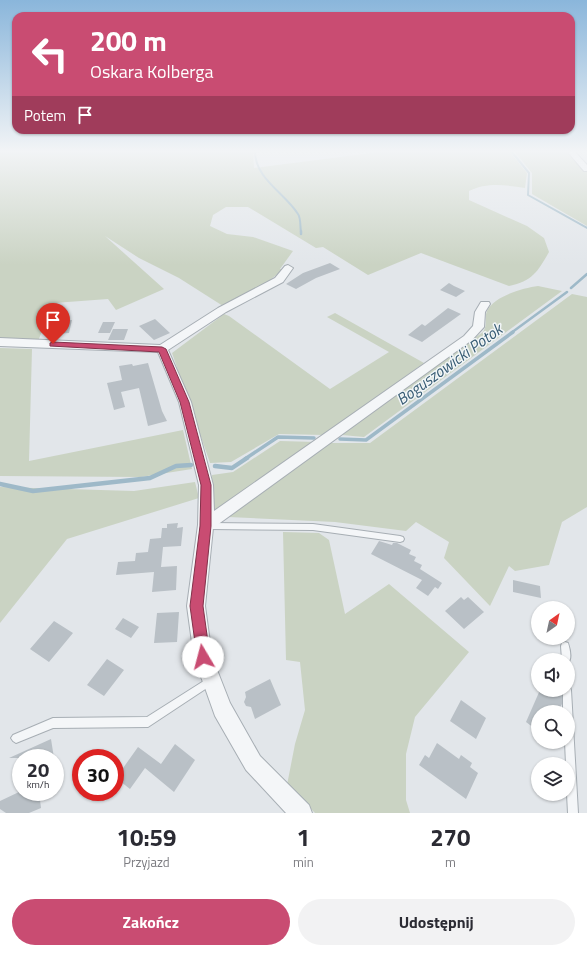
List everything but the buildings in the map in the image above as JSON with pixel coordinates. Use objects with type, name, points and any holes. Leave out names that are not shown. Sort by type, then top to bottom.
[{"type":"street","points":[[0,342],[162,349],[222,310],[279,280],[288,268]]},
{"type":"street","points":[[206,526],[468,338],[478,327],[480,312],[485,304]]},
{"type":"street","points":[[162,349],[184,402],[206,485],[206,526],[196,606],[203,657],[222,710],[253,763],[301,813]]},
{"type":"lane","points":[[206,526],[313,527],[400,539]]},
{"type":"lane","points":[[565,646],[566,653]]},
{"type":"lane","points":[[16,738],[53,723],[148,722],[211,680]]},
{"type":"lane","points":[[570,749],[573,813]]},
{"type":"green space","points":[[0,189],[474,189],[469,191],[469,200],[527,226],[544,238],[549,252],[534,274],[524,281],[509,286],[421,253],[368,275],[323,247],[316,248],[248,207],[226,207],[213,215],[210,226],[227,234],[253,237],[293,251],[280,269],[284,269],[261,287],[223,306],[179,278],[139,258],[105,236],[164,289],[116,310],[108,299],[54,303],[38,341],[0,340]]},
{"type":"green space","points":[[532,189],[587,189],[587,226],[532,194]]},
{"type":"green space","points":[[538,286],[562,291],[364,437],[342,435],[379,406],[483,332],[487,311],[496,301],[517,291]]},
{"type":"green space","points":[[572,294],[587,297],[587,507],[562,522],[549,565],[515,571],[509,566],[490,606],[444,558],[449,542],[416,522],[406,531],[335,522],[228,517],[330,443],[370,443]]},
{"type":"green space","points":[[335,313],[424,363],[324,435],[279,434],[231,462],[210,463],[172,353],[224,314],[229,316],[330,389],[389,352],[327,317]]},
{"type":"green space","points":[[0,348],[32,349],[29,461],[183,430],[192,469],[141,477],[0,476]]},
{"type":"green space","points":[[280,441],[316,442],[213,514],[212,475],[233,472]]},
{"type":"green space","points":[[195,482],[199,498],[67,539],[0,623],[0,487],[134,491]]},
{"type":"green space","points":[[283,532],[319,533],[329,540],[345,614],[389,584],[469,652],[415,717],[406,754],[406,800],[410,813],[315,813],[287,785],[295,744],[305,710],[300,662],[286,660]]},
{"type":"waterway","points":[[275,189],[298,214],[301,232]]},
{"type":"waterway","name":"Boguszowicki Potok","points":[[528,189],[528,195],[587,228]]},
{"type":"waterway","points":[[571,288],[587,274]]},
{"type":"waterway","name":"Boguszowicki Potok","points":[[511,333],[567,292]]},
{"type":"waterway","name":"Boguszowicki Potok","points":[[340,439],[366,440],[513,332]]},
{"type":"waterway","name":"Boguszowicki Potok","points":[[245,459],[278,437],[314,438]]},
{"type":"waterway","name":"Boguszowicki Potok","points":[[215,466],[232,468],[247,458]]},
{"type":"waterway","points":[[0,484],[33,491],[150,478],[176,466],[191,465]]},
{"type":"route","points":[[53,344],[162,349],[184,402],[206,485],[206,526],[196,606],[203,657]]}]
